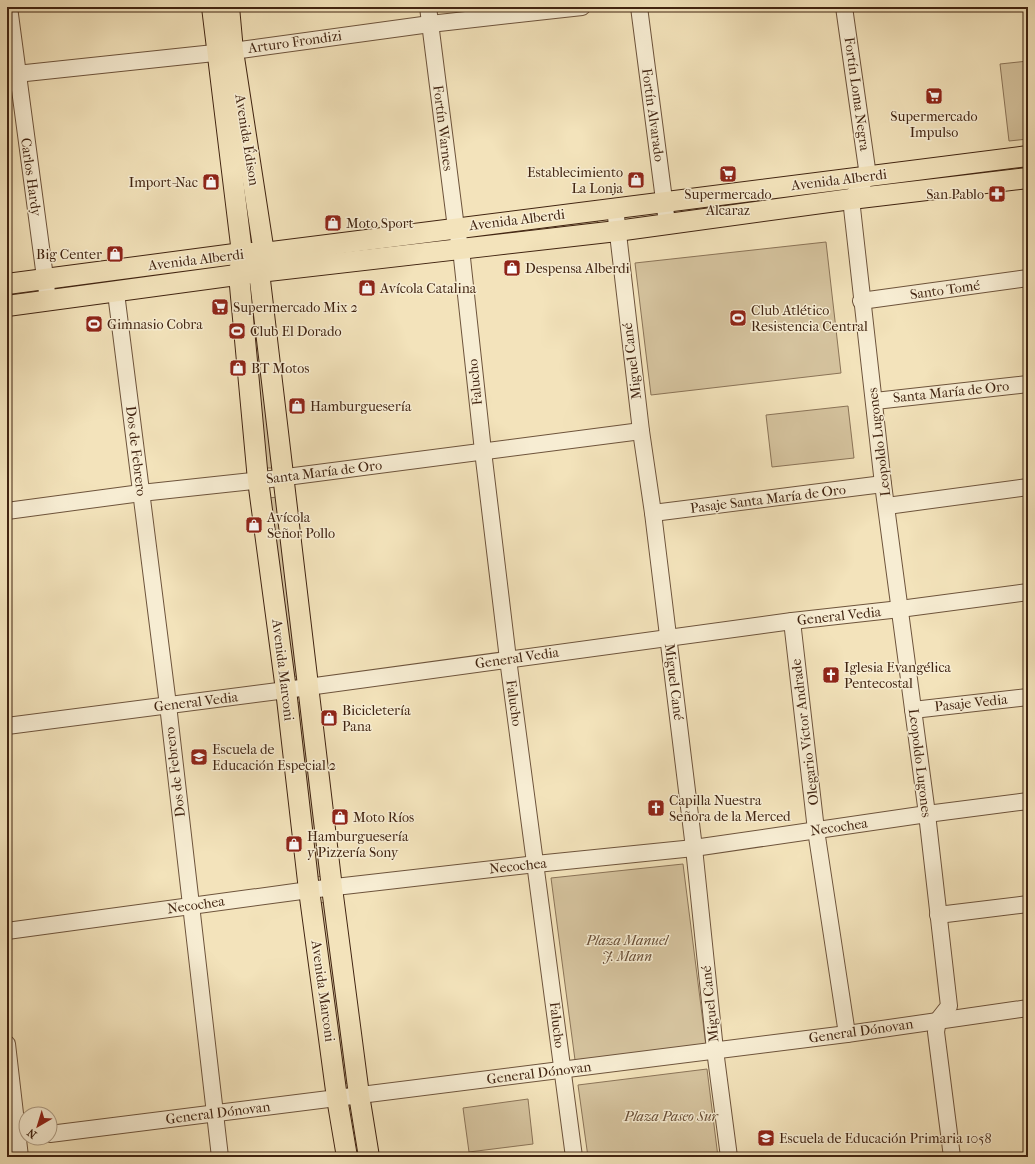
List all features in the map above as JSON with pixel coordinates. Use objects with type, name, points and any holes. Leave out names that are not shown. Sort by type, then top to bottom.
[{"type":"main road","name":"Avenida Édison","points":[[212,7],[225,51],[264,253],[259,272]]},
{"type":"main road","name":"Avenida Édison","points":[[229,7],[225,51],[242,253]]},
{"type":"main road","name":"Avenida Alberdi","points":[[7,284],[242,253],[264,253],[1028,156]]},
{"type":"main road","name":"Avenida Alberdi","points":[[7,306],[259,272],[617,231],[850,199],[1028,178]]},
{"type":"main road","name":"Avenida Marconi","points":[[242,253],[239,275],[258,480],[286,690],[309,890],[337,1098],[347,1157]]},
{"type":"main road","name":"Avenida Marconi","points":[[259,272],[332,888],[359,1095],[369,1157]]},
{"type":"street","name":"Carlos Hardy","points":[[9,7],[12,74],[48,300]]},
{"type":"street","name":"Fortín Warnes","points":[[428,7],[456,228],[461,249]]},
{"type":"street","name":"Arturo Frondizi","points":[[12,74],[225,51],[430,24],[582,7]]},
{"type":"street","name":"Fortín Alvarado","points":[[639,7],[667,223]]},
{"type":"street","name":"Fortín Loma Negra","points":[[844,7],[868,176]]},
{"type":"street","points":[[850,199],[868,176]]},
{"type":"street","name":"Leopoldo Lugones","points":[[850,199],[861,301],[875,401],[883,484],[927,814],[949,1006],[938,1020]]},
{"type":"street","name":"Miguel Cané","points":[[615,208],[641,431],[653,513],[694,848],[715,1050],[729,1157]]},
{"type":"street","name":"Falucho","points":[[461,249],[508,659],[574,1157]]},
{"type":"street","name":"Santo Tomé","points":[[861,301],[1028,278]]},
{"type":"street","name":"Dos de Febrero","points":[[116,292],[168,705],[220,1157]]},
{"type":"street","name":"Santa María de Oro","points":[[875,401],[1028,384]]},
{"type":"street","name":"Santa María de Oro","points":[[7,512],[141,493],[283,477],[641,431]]},
{"type":"street","name":"Pasaje Santa María de Oro","points":[[653,513],[883,484]]},
{"type":"street","points":[[887,506],[1028,487]]},
{"type":"street","name":"General Vedia","points":[[7,726],[286,690],[792,621],[900,609],[1028,592]]},
{"type":"street","name":"Olegario Víctor Andrade","points":[[792,621],[816,830],[847,1034]]},
{"type":"street","name":"Pasaje Vedia","points":[[913,710],[1028,697]]},
{"type":"street","name":"Necochea","points":[[7,931],[309,890],[536,864],[694,848],[927,814],[1028,802]]},
{"type":"street","points":[[938,915],[1028,904]]},
{"type":"street","name":"General Dónovan","points":[[58,1133],[847,1034],[1028,1008]]},
{"type":"street","points":[[938,1020],[936,1032],[952,1157]]},
{"type":"street","points":[[7,1044],[20,1157]]},
{"type":"green space","points":[[1028,61],[1028,139],[1009,141],[1000,64]]},
{"type":"green space","points":[[1028,163],[1028,171],[887,188],[886,180]]},
{"type":"green space","points":[[829,187],[830,195],[682,214],[681,206]]},
{"type":"green space","points":[[597,219],[598,227],[476,241],[475,233]]},
{"type":"green space","name":"Club Atlético Resistencia Central","points":[[826,242],[841,373],[651,395],[635,263]]},
{"type":"green space","points":[[230,261],[231,270],[68,291],[67,283]]},
{"type":"green space","points":[[247,285],[255,285],[272,468],[264,468]]},
{"type":"green space","points":[[848,406],[854,458],[772,467],[766,415]]},
{"type":"green space","points":[[278,497],[298,676],[288,677],[268,498]]},
{"type":"green space","points":[[302,702],[325,876],[315,877],[292,703]]},
{"type":"green space","name":"Plaza Manuel J. Mann","points":[[683,864],[706,1046],[575,1060],[551,878]]},
{"type":"green space","points":[[328,902],[351,1083],[341,1084],[319,903]]},
{"type":"green space","name":"Plaza Paseo Sur","points":[[707,1069],[718,1157],[588,1157],[578,1085]]},
{"type":"green space","points":[[528,1099],[533,1144],[469,1152],[463,1108]]},
{"type":"place","name":"Supermercado Impulso","points":[[934,96]]},
{"type":"place","name":"Supermercado Alcaraz","points":[[728,174]]},
{"type":"place","name":"Establecimiento La Lonja","points":[[636,180]]},
{"type":"place","name":"Import-Nac","points":[[211,182]]},
{"type":"place","name":"San Pablo","points":[[997,194]]},
{"type":"place","name":"Moto Sport","points":[[333,223]]},
{"type":"place","name":"Big Center","points":[[115,254]]},
{"type":"place","name":"Despensa Alberdi","points":[[512,268]]},
{"type":"place","name":"Avícola Catalina","points":[[367,288]]},
{"type":"place","name":"Supermercado Mix 2","points":[[220,307]]},
{"type":"place","name":"Club Atlético Resistencia Central","points":[[738,318]]},
{"type":"place","name":"Gimnasio Cobra","points":[[94,324]]},
{"type":"place","name":"Club El Dorado","points":[[237,331]]},
{"type":"place","name":"BT Motos","points":[[238,368]]},
{"type":"place","name":"Hamburguesería","points":[[297,406]]},
{"type":"place","name":"Avícola Señor Pollo","points":[[254,525]]},
{"type":"place","name":"Iglesia Evangélica Pentecostal","points":[[831,675]]},
{"type":"place","name":"Bicicletería Pana","points":[[329,718]]},
{"type":"place","name":"Escuela de Educación Especial 2","points":[[199,757]]},
{"type":"place","name":"Capilla Nuestra Señora de la Merced","points":[[656,808]]},
{"type":"place","name":"Moto Ríos","points":[[340,817]]},
{"type":"place","name":"Hamburguesería y Pizzería Sony","points":[[294,844]]},
{"type":"place","name":"Escuela de Educación Primaria 1058","points":[[766,1138]]}]
